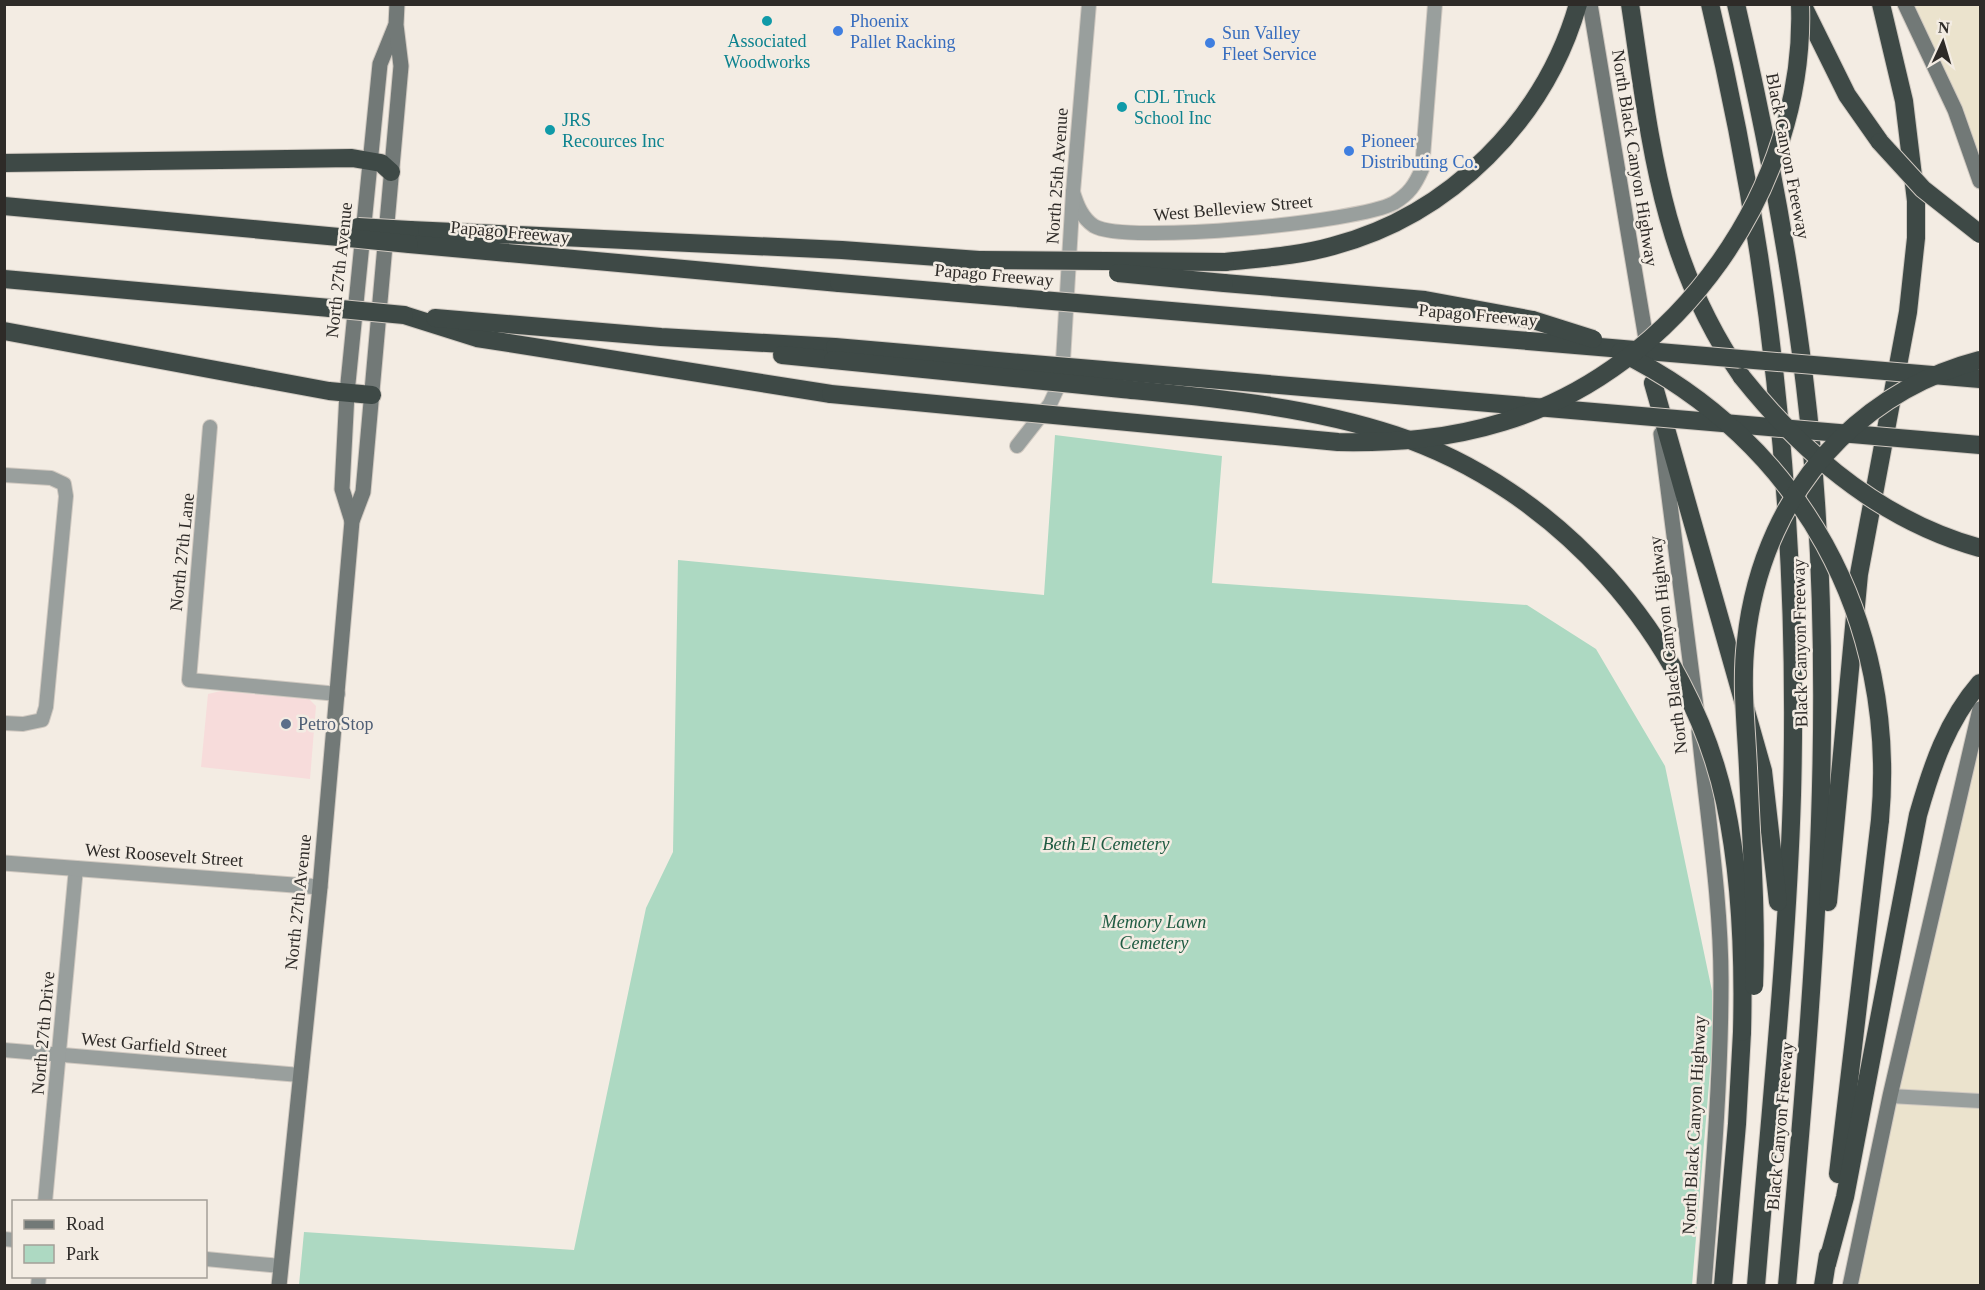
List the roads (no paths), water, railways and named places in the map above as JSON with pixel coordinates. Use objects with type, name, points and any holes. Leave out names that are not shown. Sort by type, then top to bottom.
[{"type":"highway","points":[[980,260],[1225,262],[1333,246],[1412,215],[1450,189],[1483,162],[1515,128],[1546,82],[1571,30],[1578,4]]},
{"type":"highway","points":[[1630,4],[1655,161],[1671,232],[1706,318],[1742,377],[1780,421],[1854,488],[1910,521],[1980,548]]},
{"type":"highway","name":"Black Canyon Freeway","points":[[1710,4],[1738,135],[1770,329],[1782,446],[1791,572],[1793,724],[1791,834],[1756,1286]]},
{"type":"highway","name":"Black Canyon Freeway","points":[[1736,4],[1781,228],[1797,327],[1814,478],[1821,619],[1823,740],[1812,1005],[1787,1286]]},
{"type":"highway","points":[[1801,4],[1847,95],[1880,142],[1923,189],[1980,234]]},
{"type":"highway","points":[[404,315],[477,338],[831,394],[1338,442],[1391,443],[1450,436],[1514,418],[1552,403],[1602,375],[1643,344],[1678,313],[1726,253],[1756,202],[1777,149],[1797,64],[1801,4]]},
{"type":"highway","points":[[1812,1005],[1828,902],[1859,574],[1908,312],[1916,238],[1916,201],[1904,100],[1881,4]]},
{"type":"highway","points":[[4,163],[369,159],[381,163],[391,172]]},
{"type":"highway","name":"Papago Freeway","points":[[4,206],[409,237],[840,283],[1980,379]]},
{"type":"highway","points":[[409,237],[842,250],[980,260],[1425,300],[1533,320],[1595,340],[1662,373],[1688,390],[1721,417],[1769,464],[1808,515],[1852,603],[1871,666],[1878,701],[1882,754],[1880,820],[1823,1286]]},
{"type":"highway","points":[[4,279],[661,336],[834,354],[1259,405],[1332,418],[1424,446],[1501,486],[1534,508],[1590,558],[1628,601],[1659,646],[1685,692],[1706,739],[1725,801],[1735,868],[1747,1032]]},
{"type":"highway","points":[[4,331],[347,393],[372,394]]},
{"type":"highway","points":[[834,354],[1980,445]]},
{"type":"highway","points":[[1723,1286],[1755,956],[1744,699],[1746,643],[1753,597],[1768,550],[1785,509],[1828,451],[1863,418],[1918,382],[1980,360]]},
{"type":"highway","points":[[1653,383],[1763,771],[1783,948]]},
{"type":"highway","points":[[1827,1264],[1845,1197],[1918,815],[1932,766],[1946,734],[1966,699],[1980,683]]},
{"type":"main road","name":"North 27th Avenue","points":[[279,1286],[320,887],[352,521],[363,492],[401,66],[396,25],[398,4]]},
{"type":"main road","name":"North Black Canyon Highway","points":[[1590,4],[1653,383],[1698,719],[1714,871],[1721,979],[1719,1087],[1704,1286]]},
{"type":"main road","points":[[1905,4],[1954,110],[1980,181]]},
{"type":"main road","name":"North 27th Avenue","points":[[352,521],[342,489],[347,393],[380,64],[396,25]]},
{"type":"main road","points":[[1850,1286],[1890,1096],[1975,760],[1980,709]]},
{"type":"street","name":"North 25th Avenue","points":[[1017,446],[1050,404],[1062,378],[1073,192],[1089,4]]},
{"type":"street","name":"West Belleview Street","points":[[1073,192],[1084,217],[1095,226],[1127,234],[1250,228],[1343,216],[1392,204],[1412,191],[1422,169],[1435,4]]},
{"type":"street","name":"North 27th Lane","points":[[210,427],[189,680],[338,694]]},
{"type":"street","points":[[4,475],[51,478],[64,484],[65,508],[46,707],[42,720],[23,724],[4,723]]},
{"type":"street","name":"West Roosevelt Street","points":[[4,863],[320,887]]},
{"type":"street","name":"North 27th Drive","points":[[45,1200],[76,868]]},
{"type":"street","name":"West Garfield Street","points":[[4,1050],[300,1075]]},
{"type":"street","points":[[1890,1096],[1980,1101]]},
{"type":"street","points":[[207,1259],[281,1266]]},
{"type":"place","name":"Associated Woodworks","points":[[767,21]]},
{"type":"place","name":"Phoenix Pallet Racking","points":[[838,31]]},
{"type":"place","name":"Sun Valley Fleet Service","points":[[1210,43]]},
{"type":"place","name":"CDL Truck School Inc","points":[[1122,107]]},
{"type":"place","name":"JRS Recources Inc","points":[[550,130]]},
{"type":"place","name":"Pioneer Distributing Co.","points":[[1349,151]]},
{"type":"place","name":"Petro Stop","points":[[286,724]]},
{"type":"park label","name":"Beth El Cemetery","points":[[1106,844]]},
{"type":"park label","name":"Memory Lawn Cemetery","points":[[1154,932]]}]
